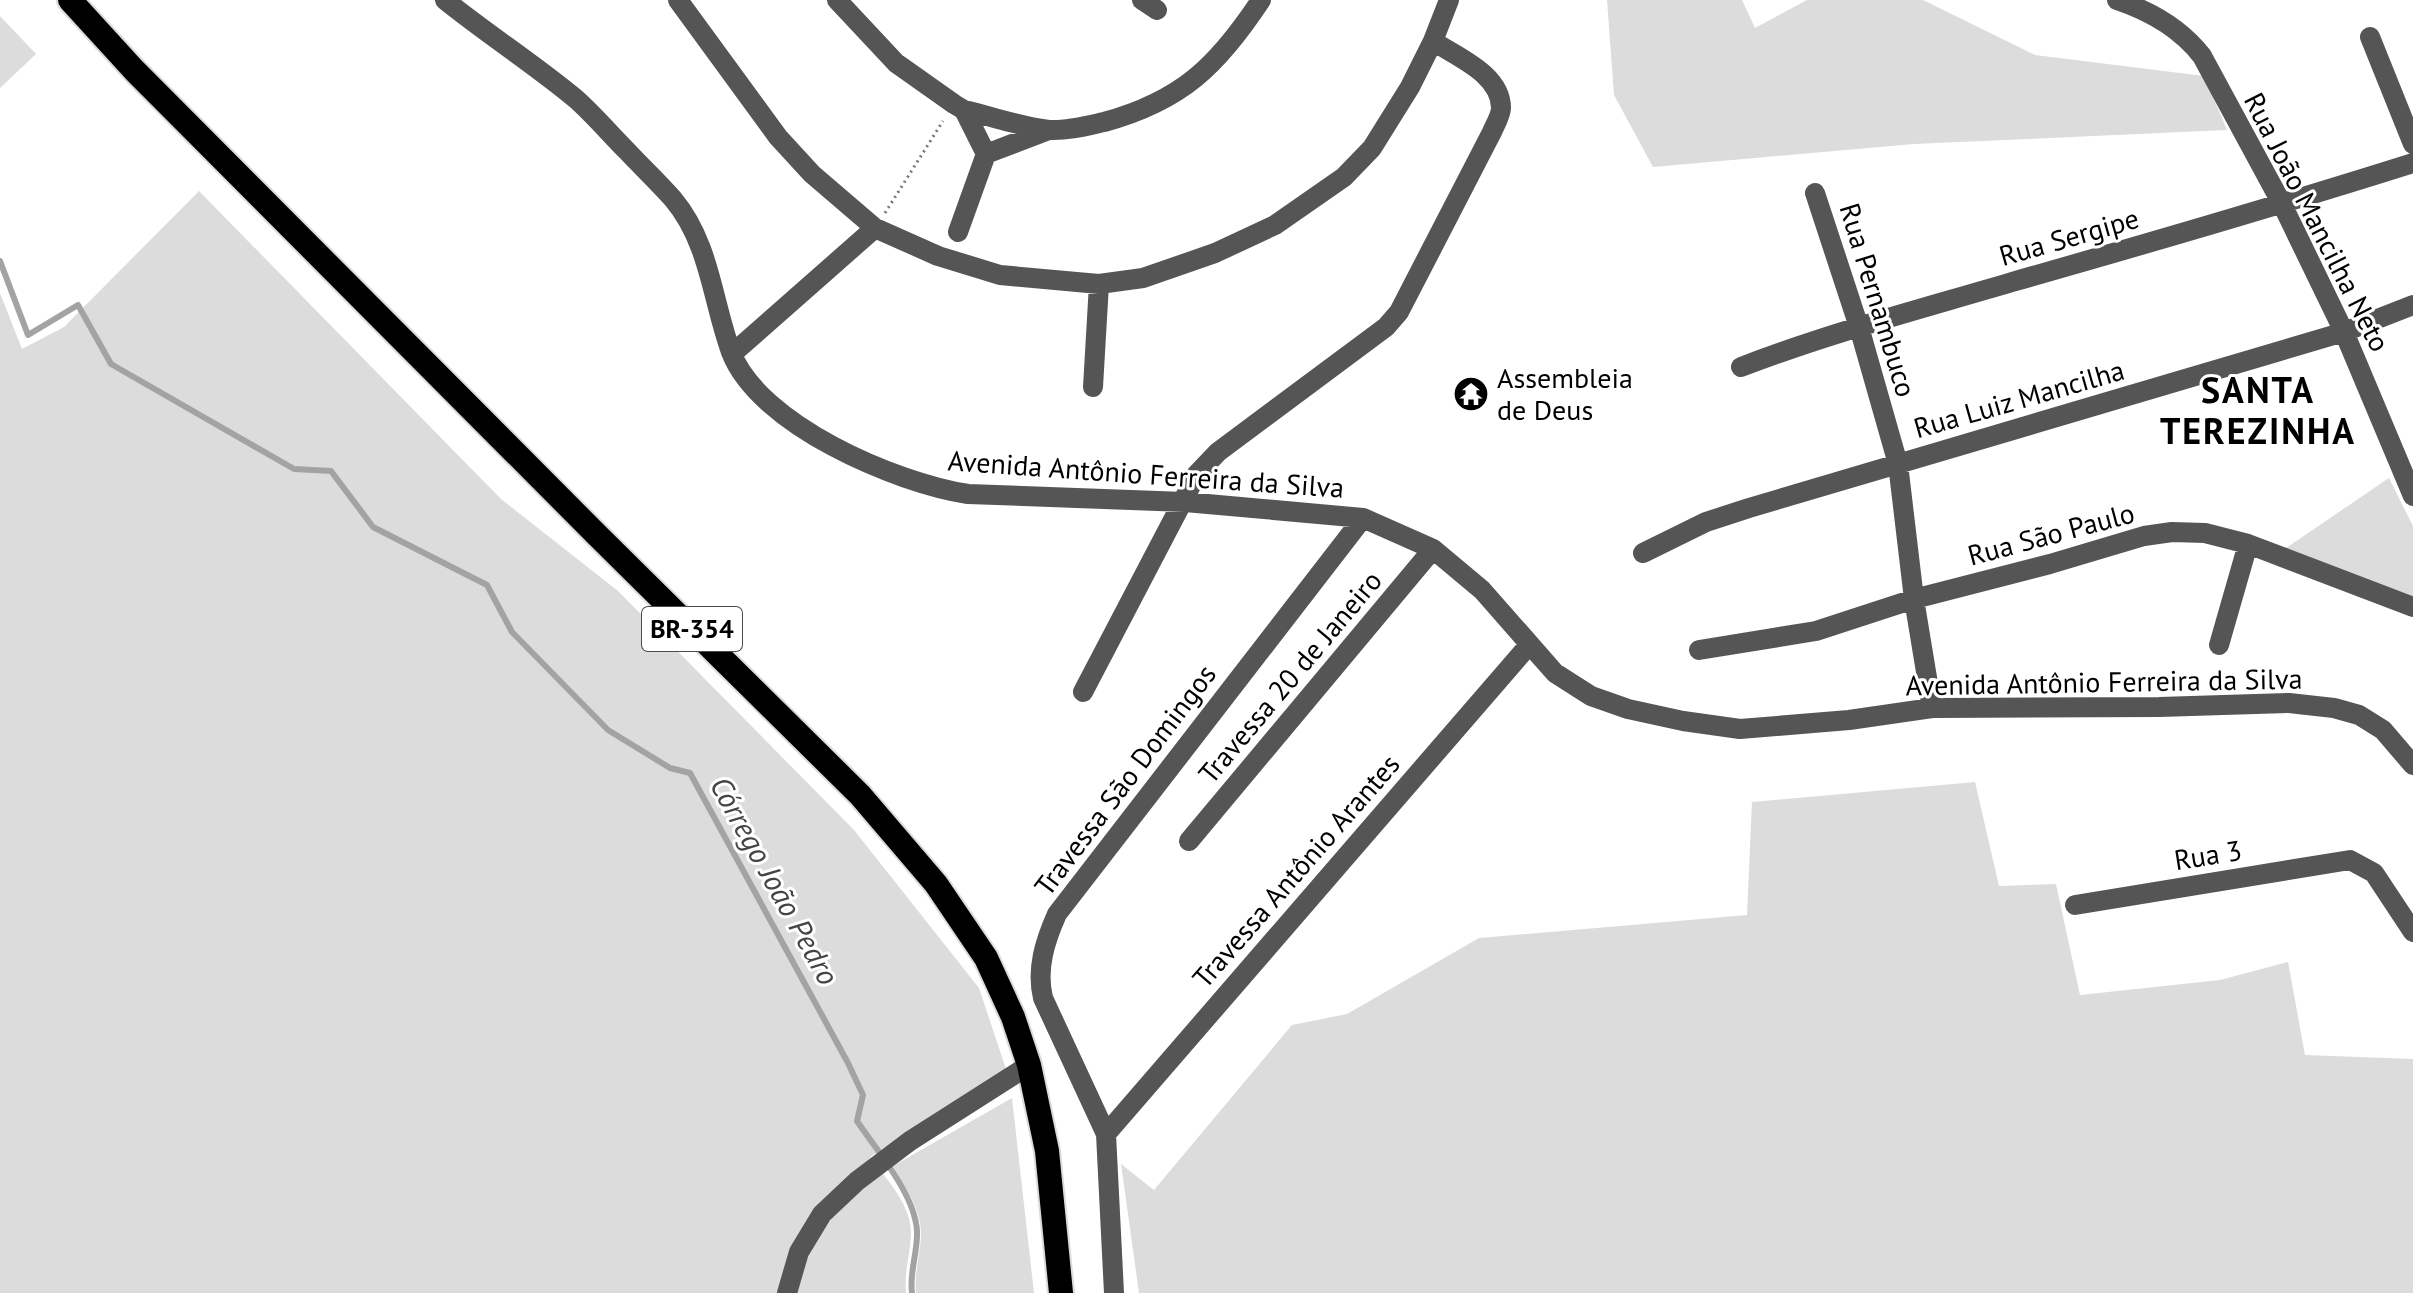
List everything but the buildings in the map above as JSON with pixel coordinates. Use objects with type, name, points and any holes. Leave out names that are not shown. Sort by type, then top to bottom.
[{"type":"highway","name":"BR-354","points":[[70,0],[134,70],[860,795],[936,884],[986,958],[1013,1017],[1029,1065],[1047,1151],[1061,1293]]},
{"type":"street","name":"Avenida Antônio Ferreira da Silva","points":[[445,0],[576,100],[674,201],[691,225],[704,252],[732,354],[755,389],[788,420],[898,477],[935,489],[968,494],[1185,502],[1363,518],[1433,549],[1482,590],[1555,673],[1591,696],[1628,709],[1683,721],[1740,729],[1792,726],[1932,708],[2289,703],[2334,708],[2359,715],[2383,730],[2413,765]]},
{"type":"street","points":[[678,0],[778,137],[812,174],[875,228],[938,256],[1000,275],[1099,284],[1143,278],[1215,253],[1275,225],[1344,177],[1372,148],[1410,87],[1449,0]]},
{"type":"street","points":[[837,0],[896,63],[959,107],[1049,130]]},
{"type":"street","points":[[958,232],[986,154],[1049,130],[1082,128],[1126,116],[1170,96],[1218,59],[1261,0]]},
{"type":"street","name":"Rua João Mancilha Neto","points":[[2124,2],[2171,26],[2196,48],[2282,204],[2344,332],[2413,496]]},
{"type":"street","points":[[2370,37],[2413,144]]},
{"type":"street","points":[[1083,692],[1197,474],[1218,452],[1386,327],[1399,312],[1501,110],[1498,92],[1487,76],[1433,41]]},
{"type":"street","points":[[959,107],[986,154]]},
{"type":"street","name":"Rua Sergipe","points":[[1741,367],[1859,327],[2413,163]]},
{"type":"street","name":"Rua Pernambuco","points":[[1815,193],[1859,327],[1898,464],[1914,599],[1932,708]]},
{"type":"street","points":[[732,354],[875,228]]},
{"type":"street","points":[[1093,387],[1099,284]]},
{"type":"street","name":"Rua Luiz Mancilha","points":[[1643,553],[1706,522],[2344,332],[2413,305]]},
{"type":"street","name":"Travessa São Domingos","points":[[1114,1293],[1106,1134],[1043,998],[1039,982],[1046,938],[1057,914],[1363,518]]},
{"type":"street","name":"Rua São Paulo","points":[[1699,650],[1816,631],[1914,599],[2144,536],[2172,532],[2205,533],[2248,544],[2413,607]]},
{"type":"street","points":[[2219,645],[2248,544]]},
{"type":"street","name":"Travessa 20 de Janeiro","points":[[1189,841],[1433,549]]},
{"type":"street","name":"Travessa Antônio Arantes","points":[[1106,1134],[1529,645]]},
{"type":"street","name":"Rua 3","points":[[2075,905],[2350,860],[2374,873],[2413,932]]},
{"type":"street","points":[[787,1293],[799,1252],[822,1214],[848,1189],[910,1141],[1029,1065]]},
{"type":"path","points":[[875,228],[959,107]]},
{"type":"shaded area","points":[[1607,0],[1742,0],[1755,28],[1807,0],[1923,0],[2035,55],[2204,76],[2227,130],[1914,144],[1653,167],[1614,95]]},
{"type":"shaded area","points":[[0,16],[36,54],[0,88]]},
{"type":"shaded area","points":[[199,191],[501,499],[618,591],[854,830],[979,988],[1008,1075],[870,1157],[903,1203],[910,1224],[906,1293],[0,1293],[0,293],[22,349],[64,327]]},
{"type":"shaded area","points":[[2389,478],[2413,526],[2413,598],[2286,548]]},
{"type":"shaded area","points":[[1975,782],[1999,886],[2056,884],[2080,995],[2220,980],[2288,962],[2305,1055],[2413,1059],[2413,1293],[1139,1293],[1121,1164],[1154,1190],[1292,1025],[1347,1014],[1479,938],[1747,915],[1752,802]]},
{"type":"shaded area","points":[[1012,1098],[1034,1293],[916,1293],[921,1227],[912,1199],[893,1166]]},
{"type":"waterway","name":"Córrego João Pedro","points":[[0,261],[28,335],[78,305],[111,364],[294,469],[331,471],[373,527],[487,585],[512,632],[608,730],[670,768],[690,773],[848,1063],[863,1095],[857,1121],[894,1173],[910,1202],[917,1231],[912,1293]]},
{"type":"place","name":"Assembleia de Deus","points":[[1471,394]]},
{"type":"district","name":"SANTA TEREZINHA","points":[[2258,410]]}]
